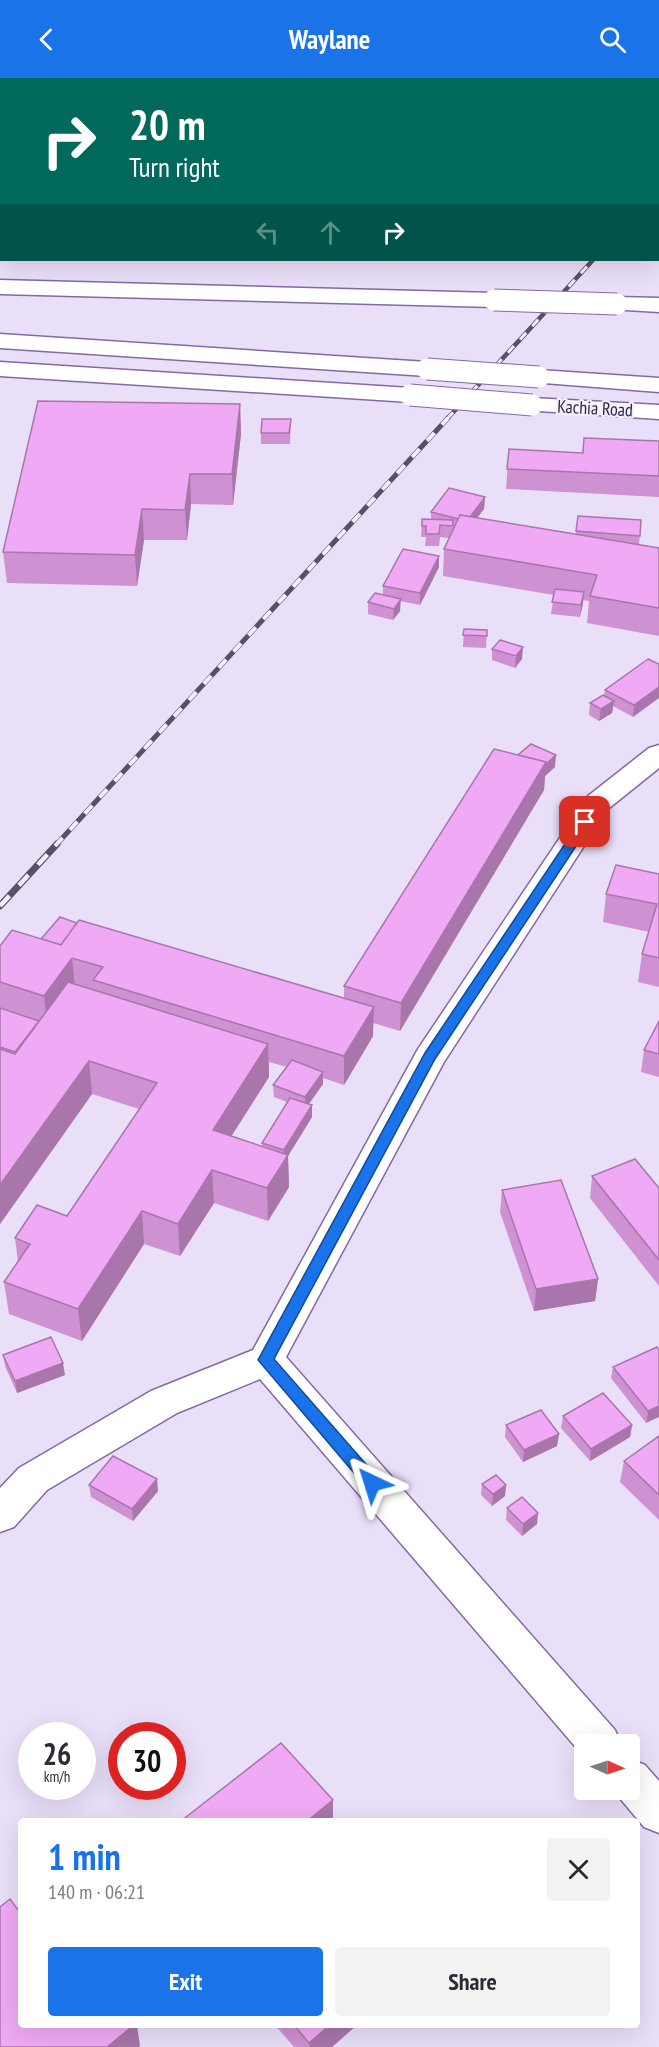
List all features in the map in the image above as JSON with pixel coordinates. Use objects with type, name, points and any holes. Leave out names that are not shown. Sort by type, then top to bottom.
[{"type":"street","points":[[0,287],[659,305]]},
{"type":"street","name":"Kachia Road","points":[[0,341],[659,385]]},
{"type":"street","name":"Kachia Road","points":[[0,369],[659,412]]},
{"type":"street","points":[[0,1515],[33,1479],[164,1402],[266,1360],[430,1057],[598,803],[659,754]]},
{"type":"street","points":[[266,1360],[591,1734]]},
{"type":"street","points":[[640,1791],[659,1813]]},
{"type":"building","points":[[38,401],[240,404],[232,474],[190,474],[185,510],[142,509],[135,555],[3,552]]},
{"type":"building","points":[[262,419],[291,419],[289,433],[261,433]]},
{"type":"building","points":[[584,438],[659,441],[659,476],[507,469],[509,449],[583,453]]},
{"type":"building","points":[[449,488],[485,497],[470,517],[460,515],[459,519],[431,512]]},
{"type":"building","points":[[460,515],[659,548],[659,608],[590,596],[597,575],[444,549]]},
{"type":"building","points":[[578,516],[641,520],[640,536],[576,531]]},
{"type":"building","points":[[422,519],[453,520],[453,526],[440,525],[439,534],[426,534],[426,526],[422,526]]},
{"type":"building","points":[[403,549],[439,556],[420,593],[383,586]]},
{"type":"building","points":[[555,589],[584,592],[581,605],[552,602]]},
{"type":"building","points":[[375,593],[401,599],[394,609],[368,602]]},
{"type":"building","points":[[464,629],[487,630],[487,636],[463,635]]},
{"type":"building","points":[[500,640],[523,647],[516,656],[492,649]]},
{"type":"building","points":[[648,659],[659,664],[659,687],[634,705],[605,690]]},
{"type":"building","points":[[603,695],[614,701],[601,709],[590,703]]},
{"type":"building","points":[[531,744],[556,755],[546,764],[546,762],[518,755]]},
{"type":"building","points":[[494,749],[546,762],[401,1003],[344,986]]},
{"type":"building","points":[[616,865],[659,874],[659,958],[642,954],[657,904],[606,894]]},
{"type":"building","points":[[60,917],[77,923],[61,945],[41,939]]},
{"type":"building","points":[[79,920],[374,1007],[344,1056],[93,980],[103,967],[72,958],[44,996],[0,982],[0,946],[12,930],[61,945]]},
{"type":"building","points":[[68,982],[268,1044],[213,1130],[288,1155],[267,1188],[212,1170],[178,1224],[142,1211],[78,1309],[4,1282],[30,1244],[15,1238],[37,1205],[67,1216],[157,1083],[89,1061],[0,1185],[0,1049],[15,1054]]},
{"type":"building","points":[[0,1008],[39,1021],[15,1052],[0,1047]]},
{"type":"building","points":[[659,1021],[659,1054],[644,1050]]},
{"type":"building","points":[[292,1060],[323,1072],[305,1097],[273,1085]]},
{"type":"building","points":[[290,1098],[312,1105],[284,1150],[262,1143]]},
{"type":"building","points":[[635,1159],[659,1188],[659,1260],[592,1176]]},
{"type":"building","points":[[561,1180],[598,1279],[536,1289],[502,1190]]},
{"type":"building","points":[[51,1337],[63,1363],[15,1381],[3,1355]]},
{"type":"building","points":[[657,1347],[659,1350],[659,1406],[648,1411],[613,1367]]},
{"type":"building","points":[[603,1393],[632,1425],[591,1449],[563,1416]]},
{"type":"building","points":[[541,1410],[559,1434],[524,1450],[506,1425]]},
{"type":"building","points":[[659,1436],[659,1495],[624,1461]]},
{"type":"building","points":[[113,1456],[157,1479],[132,1509],[89,1485]]},
{"type":"building","points":[[496,1475],[506,1485],[493,1494],[482,1484]]},
{"type":"building","points":[[522,1497],[538,1513],[523,1524],[507,1508]]},
{"type":"building","points":[[281,1743],[333,1800],[311,1818],[185,1818]]},
{"type":"building","points":[[10,1899],[18,1910],[18,2028],[130,2028],[107,2047],[0,2047],[0,1907]]},
{"type":"building","points":[[296,2028],[326,2028],[309,2043]]},
{"type":"railway","points":[[447,419],[592,261]]},
{"type":"railway","points":[[55,846],[448,418]]},
{"type":"railway","points":[[0,906],[57,844]]},
{"type":"route","points":[[372,1483],[266,1360],[430,1057],[585,822]]}]
